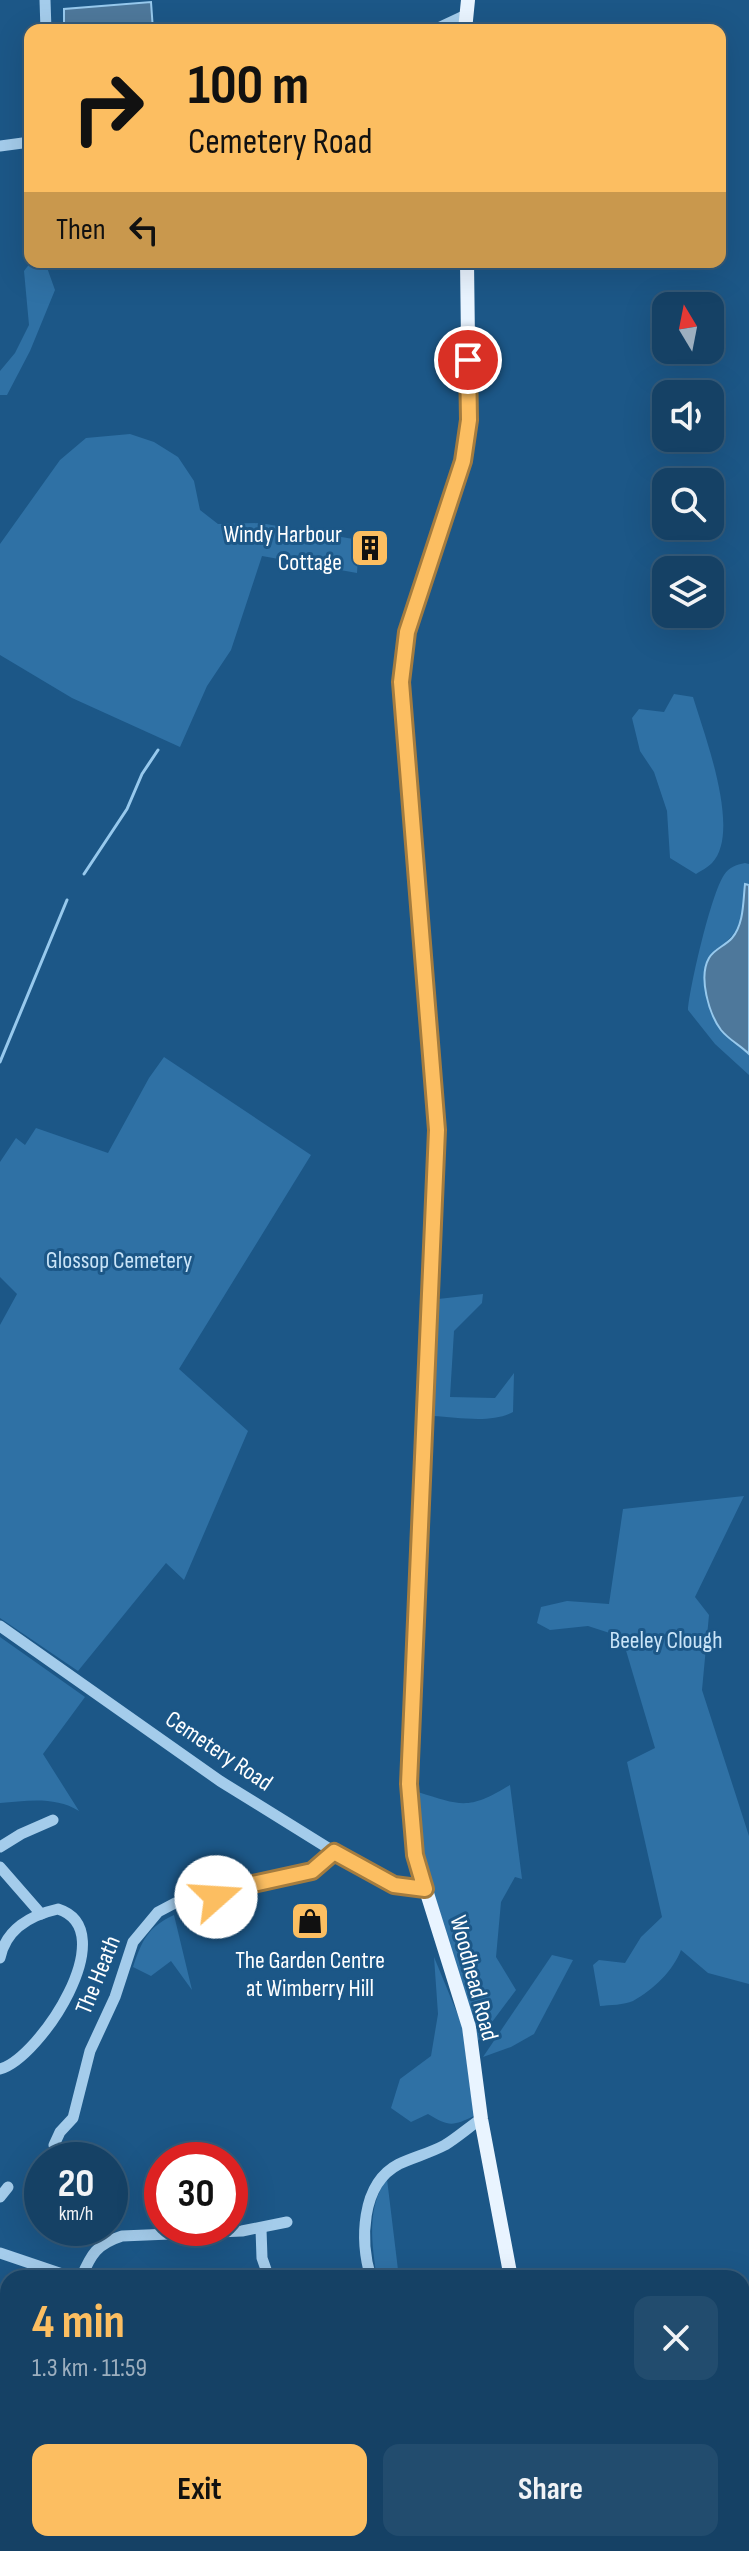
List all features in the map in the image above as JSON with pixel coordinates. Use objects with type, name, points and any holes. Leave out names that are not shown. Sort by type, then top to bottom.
[{"type":"main road","name":"Woodhead Road","points":[[467,268],[469,420],[463,461],[407,632],[401,682],[437,1115],[409,1784],[415,1855],[469,2027],[481,2119],[509,2270]]},
{"type":"street","points":[[45,0],[46,24]]},
{"type":"street","points":[[447,24],[466,15]]},
{"type":"street","points":[[0,146],[24,143]]},
{"type":"street","name":"Cemetery Road","points":[[0,1626],[220,1781],[334,1852],[394,1885],[425,1889]]},
{"type":"street","points":[[0,1847],[53,1820]]},
{"type":"street","name":"The Heath","points":[[55,2142],[73,2118],[90,2051],[115,1997],[133,1942],[158,1912],[175,1903],[198,1903],[239,1887],[312,1871],[334,1852]]},
{"type":"street","points":[[0,1867],[41,1914]]},
{"type":"street","points":[[0,1958],[10,1934],[41,1914],[58,1909],[71,1915],[77,1924],[83,1947],[67,1998],[50,2024],[16,2061],[0,2069]]},
{"type":"street","points":[[370,2270],[366,2247],[367,2211],[371,2194],[382,2177],[399,2164],[443,2145],[481,2119]]},
{"type":"street","points":[[85,2270],[104,2242],[122,2236],[261,2229],[287,2222]]},
{"type":"street","points":[[261,2229],[262,2258],[266,2270]]},
{"type":"street","points":[[0,2253],[50,2270]]},
{"type":"green space","points":[[26,268],[47,268],[55,290],[30,351],[7,395],[0,395],[0,371],[15,353],[29,325],[24,271]]},
{"type":"green space","points":[[130,434],[154,442],[178,457],[194,481],[200,510],[218,524],[260,523],[359,540],[357,573],[262,556],[231,650],[207,686],[180,747],[72,698],[0,655],[0,544],[60,460],[86,438]]},
{"type":"green space","points":[[674,694],[693,697],[712,758],[722,807],[720,848],[712,863],[696,874],[670,858],[667,811],[654,772],[640,751],[632,718],[639,709],[664,712]]},
{"type":"green space","points":[[749,864],[749,885],[745,885],[739,923],[731,937],[715,950],[732,1042],[749,1054],[749,1075],[715,1044],[688,1010],[702,941],[719,885],[728,870]]},
{"type":"green space","name":"Glossop Cemetery","points":[[164,1057],[311,1155],[179,1369],[248,1431],[184,1580],[166,1563],[78,1671],[0,1618],[0,1325],[17,1294],[0,1277],[0,1162],[16,1138],[25,1145],[36,1128],[108,1153]]},
{"type":"green space","points":[[483,1294],[482,1303],[454,1331],[450,1397],[495,1398],[514,1373],[513,1412],[484,1419],[433,1416],[438,1299]]},
{"type":"green space","name":"Beeley Clough","points":[[744,1496],[695,1597],[709,1615],[702,1690],[749,1836],[749,1984],[708,1973],[681,1950],[668,1972],[640,1997],[625,2003],[600,2006],[593,1965],[599,1960],[625,1963],[641,1937],[662,1917],[627,1762],[655,1748],[622,1637],[588,1626],[550,1630],[537,1623],[541,1607],[567,1601],[609,1604],[623,1509]]},
{"type":"green space","points":[[0,1637],[85,1697],[43,1754],[79,1811],[50,1801],[0,1803]]},
{"type":"green space","points":[[510,1785],[522,1879],[515,1877],[501,1902],[496,1957],[516,1990],[477,2042],[429,1878],[419,1821],[418,1792],[465,1803],[485,1799]]},
{"type":"green space","points":[[174,1915],[192,1990],[171,1961],[151,1976],[133,1967],[147,1935]]},
{"type":"green space","points":[[552,1955],[573,1960],[534,2034],[483,2057]]},
{"type":"green space","points":[[434,1957],[462,2025],[474,2116],[456,2123],[446,2123],[428,2114],[411,2122],[391,2108],[400,2079],[431,2056],[438,2014]]},
{"type":"green space","points":[[387,2179],[398,2270],[376,2270],[372,2227],[380,2190]]},
{"type":"shaded area","points":[[151,2],[153,24],[64,24],[64,9]]},
{"type":"shaded area","points":[[745,884],[749,885],[749,1054],[724,1034],[709,1005],[705,985],[706,966],[711,955],[732,938],[739,926]]},
{"type":"waterway","points":[[84,874],[127,809],[142,774],[158,750]]},
{"type":"waterway","points":[[0,1062],[67,900]]},
{"type":"place","name":"Windy Harbour Cottage","points":[[370,548]]},
{"type":"place","name":"The Garden Centre at Wimberry Hill","points":[[310,1921]]},
{"type":"route","points":[[216,1897],[239,1887],[312,1871],[334,1852],[394,1885],[425,1889],[415,1855],[409,1784],[437,1115],[401,682],[407,632],[463,461],[469,420],[468,360]]}]
